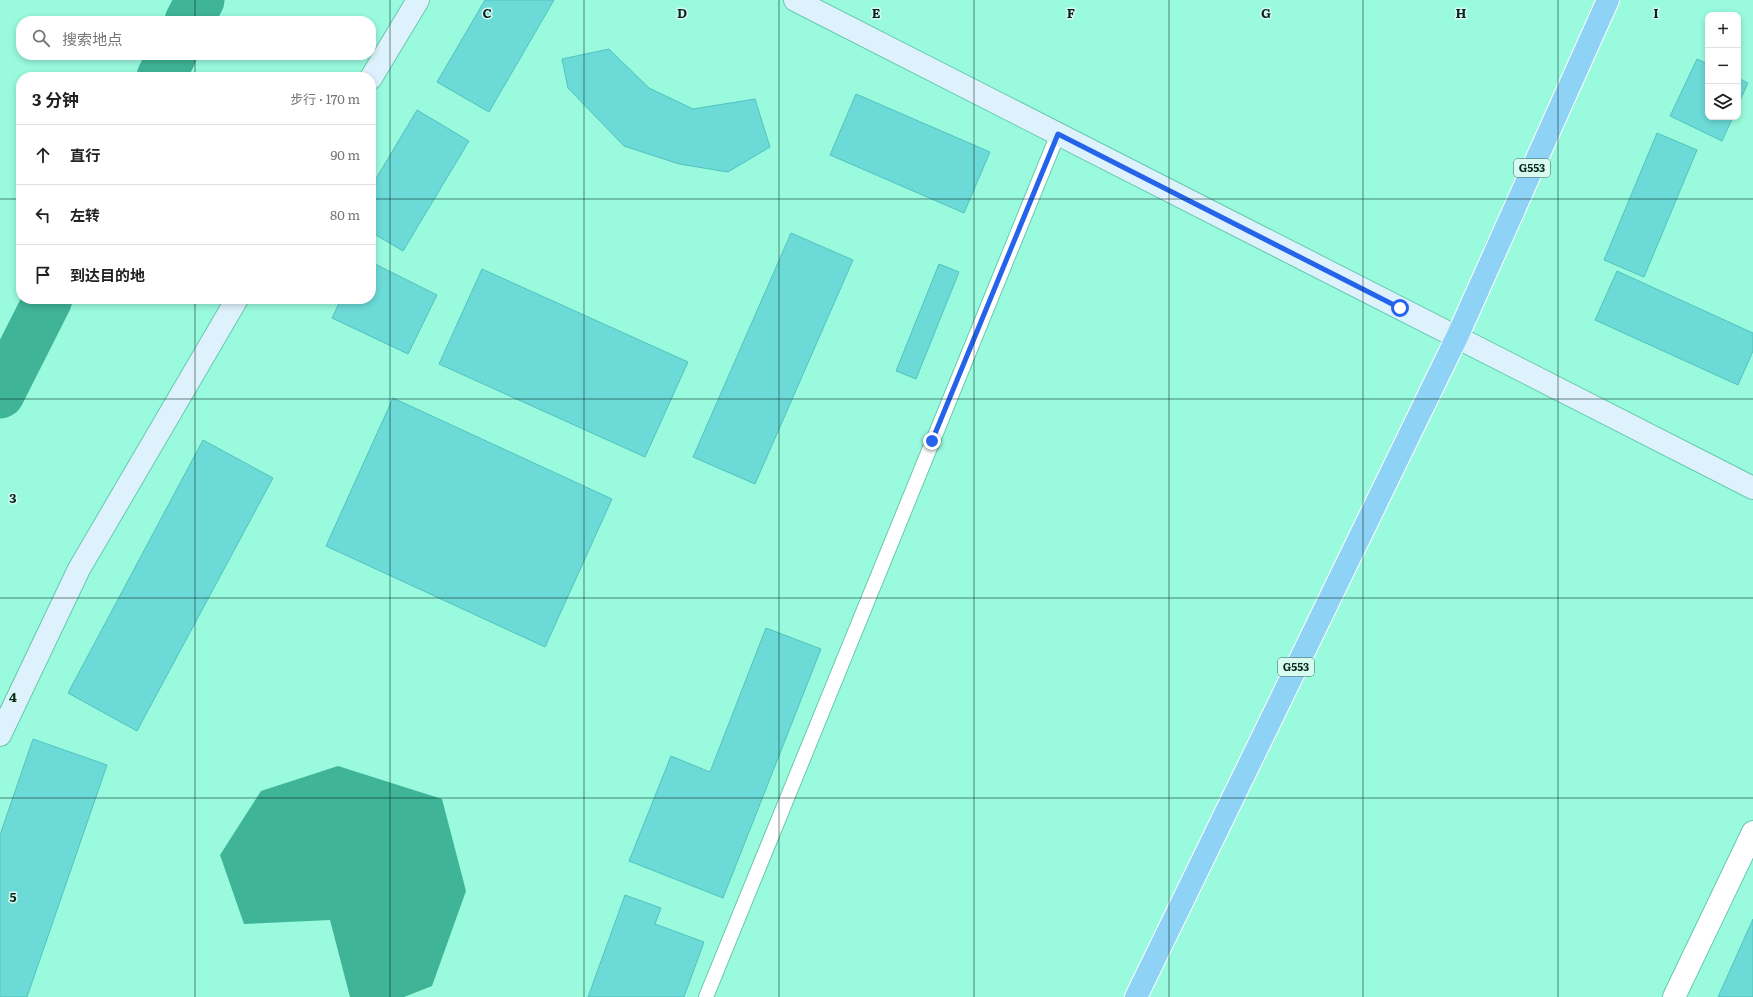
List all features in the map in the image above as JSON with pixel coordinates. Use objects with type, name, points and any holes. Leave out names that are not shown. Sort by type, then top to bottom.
[{"type":"highway","name":"G553","points":[[1136,997],[1457,337],[1608,0]]},
{"type":"street","points":[[375,72],[418,0]]},
{"type":"street","points":[[795,0],[1753,488]]},
{"type":"street","points":[[0,735],[79,569],[234,304]]},
{"type":"street","points":[[1674,997],[1753,832]]},
{"type":"lane","points":[[706,997],[1058,134]]},
{"type":"shaded area","points":[[338,766],[442,799],[466,891],[432,986],[404,997],[350,997],[330,920],[244,924],[220,855],[261,791]]},
{"type":"building","points":[[485,0],[554,0],[489,112],[437,82]]},
{"type":"building","points":[[609,49],[649,88],[693,109],[755,99],[770,147],[728,172],[679,164],[624,146],[568,88],[562,59]]},
{"type":"building","points":[[1697,59],[1705,63],[1705,120],[1732,120],[1722,141],[1670,116]]},
{"type":"building","points":[[1741,80],[1748,83],[1741,98]]},
{"type":"building","points":[[856,94],[990,152],[964,213],[830,155]]},
{"type":"building","points":[[417,110],[469,141],[403,251],[376,235],[376,179]]},
{"type":"building","points":[[1657,133],[1697,150],[1644,277],[1604,260]]},
{"type":"building","points":[[791,233],[853,260],[755,484],[693,457]]},
{"type":"building","points":[[376,264],[437,295],[408,354],[332,318],[339,304],[376,304]]},
{"type":"building","points":[[939,264],[959,272],[916,379],[896,371]]},
{"type":"building","points":[[482,269],[688,362],[645,457],[439,364]]},
{"type":"building","points":[[1617,271],[1753,333],[1753,351],[1738,385],[1595,320]]},
{"type":"building","points":[[393,398],[612,499],[545,647],[326,546]]},
{"type":"building","points":[[203,440],[273,478],[137,731],[68,693]]},
{"type":"building","points":[[766,628],[821,649],[723,898],[629,861],[671,756],[710,772]]},
{"type":"building","points":[[33,739],[107,765],[27,997],[0,997],[0,835]]},
{"type":"building","points":[[625,895],[661,908],[655,924],[704,942],[684,997],[588,997]]},
{"type":"building","points":[[1753,919],[1753,997],[1718,997]]},
{"type":"waterway","points":[[192,16],[200,0]]},
{"type":"waterway","points":[[164,72],[170,60]]},
{"type":"waterway","points":[[0,394],[45,304]]},
{"type":"route","points":[[932,441],[1058,134],[1400,308]]}]
